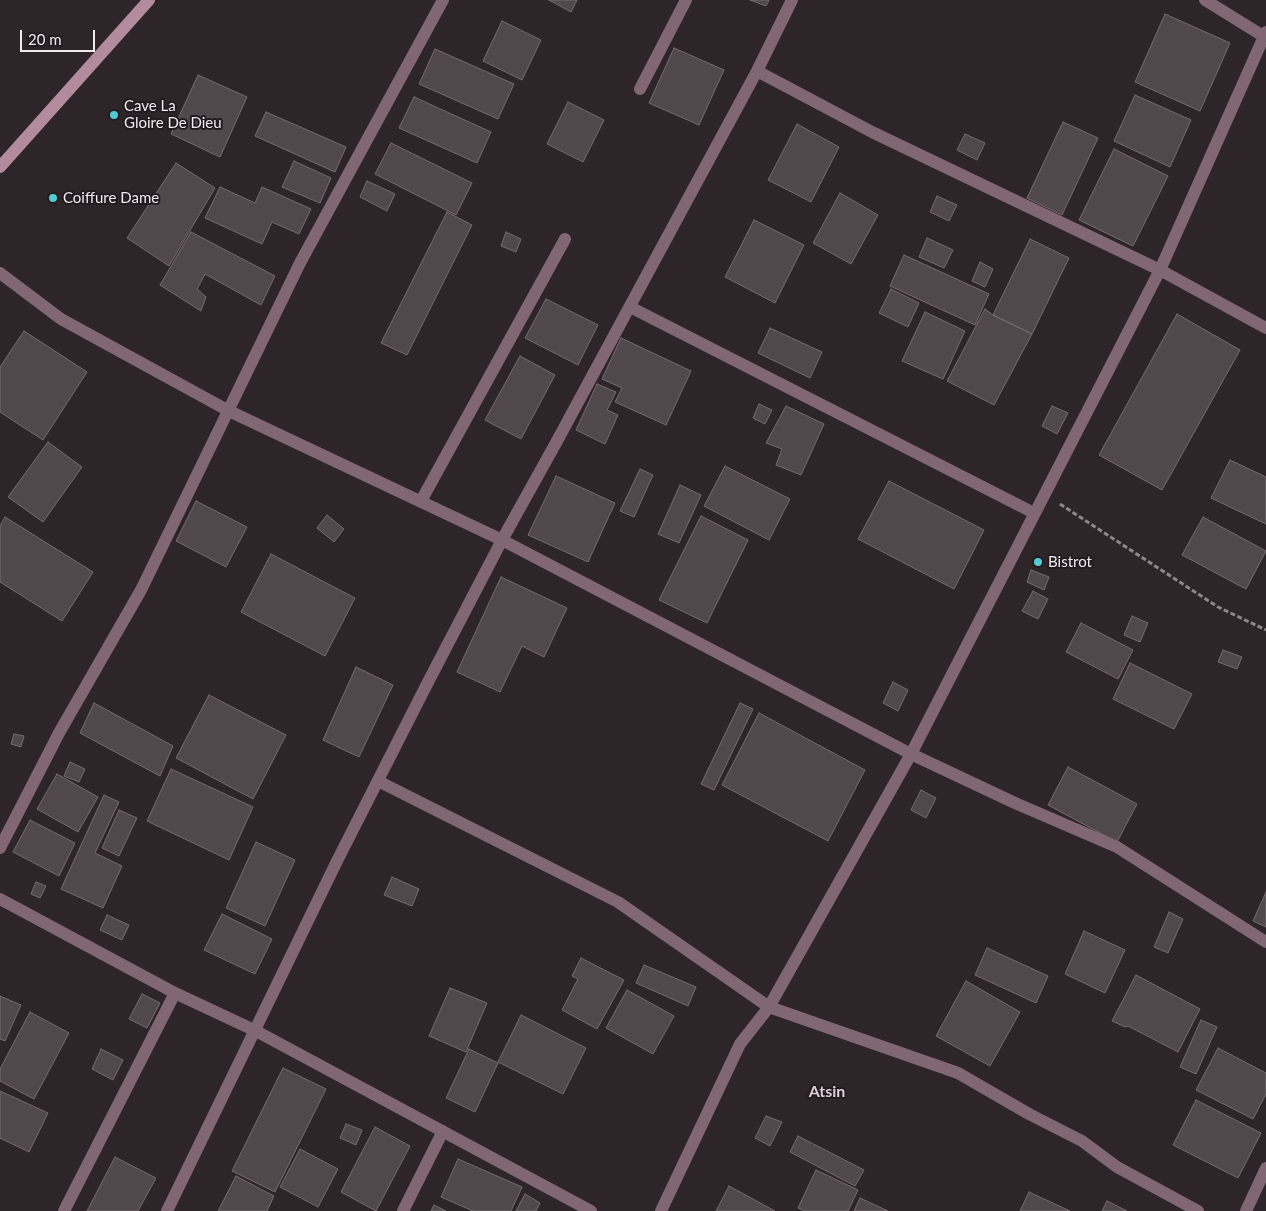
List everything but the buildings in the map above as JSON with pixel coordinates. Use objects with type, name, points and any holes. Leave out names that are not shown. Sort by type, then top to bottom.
[{"type":"street","points":[[0,167],[149,0]]},
{"type":"street","points":[[0,848],[59,733],[141,590],[300,263],[443,0]]},
{"type":"street","points":[[640,89],[686,0]]},
{"type":"street","points":[[167,1211],[256,1031],[300,936],[502,540],[757,71],[792,0]]},
{"type":"street","points":[[661,1211],[740,1044],[769,1008],[911,754],[1160,270],[1264,34],[1205,0]]},
{"type":"street","points":[[757,71],[872,132],[1160,270],[1266,328]]},
{"type":"street","points":[[421,501],[565,240]]},
{"type":"street","points":[[0,273],[61,319],[229,411],[502,540],[911,754],[1015,803],[1117,847],[1266,942]]},
{"type":"street","points":[[630,307],[1034,513]]},
{"type":"street","points":[[378,781],[618,902],[769,1008],[958,1073],[1029,1114],[1082,1141],[1117,1167],[1198,1211]]},
{"type":"street","points":[[0,899],[175,993],[256,1031],[591,1211]]},
{"type":"street","points":[[64,1211],[175,993]]},
{"type":"street","points":[[403,1211],[443,1131]]},
{"type":"street","points":[[1246,1211],[1266,1168]]},
{"type":"path","points":[[1044,494],[1218,607],[1266,630]]},
{"type":"place","name":"Cave La Gloire De Dieu","points":[[114,115]]},
{"type":"place","name":"Coiffure Dame","points":[[53,198]]},
{"type":"place","name":"Bistrot","points":[[1038,562]]},
{"type":"district","name":"Atsin","points":[[827,1092]]}]
